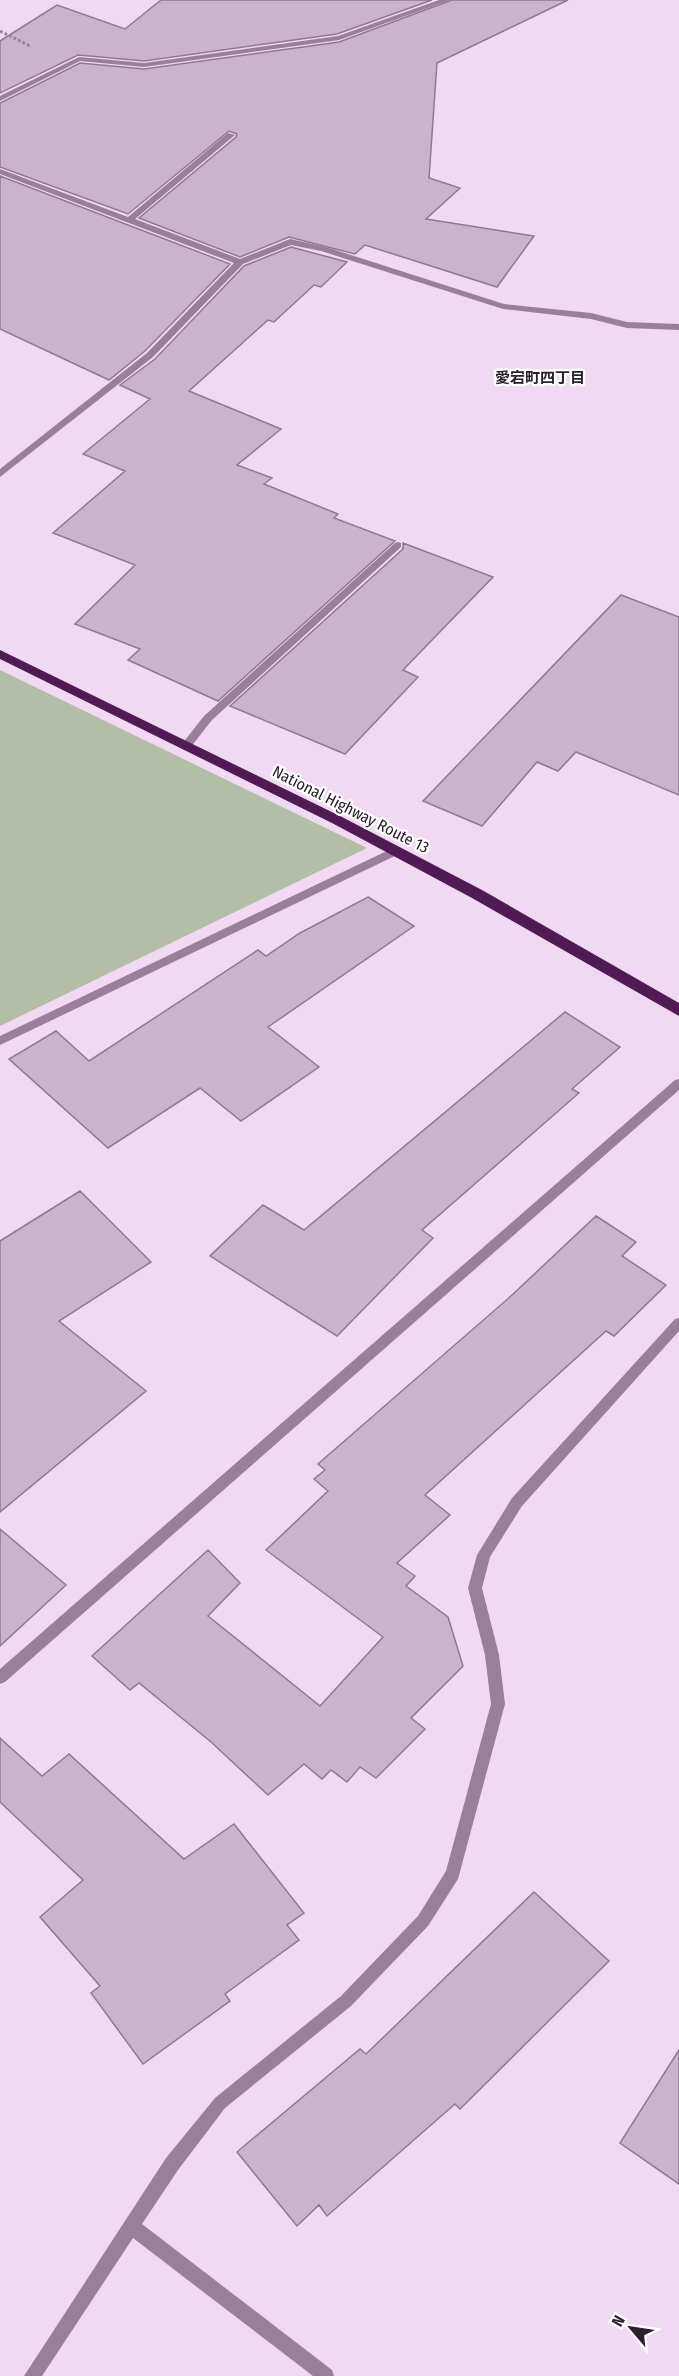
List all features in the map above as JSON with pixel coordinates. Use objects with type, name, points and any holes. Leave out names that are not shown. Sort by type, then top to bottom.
[{"type":"highway","name":"National Highway Route 13","points":[[0,654],[395,851],[477,894],[679,1010]]},
{"type":"street","points":[[0,99],[79,59],[144,65],[339,38],[446,0]]},
{"type":"street","points":[[129,220],[231,135]]},
{"type":"street","points":[[0,171],[73,196],[178,241],[240,262]]},
{"type":"street","points":[[0,474],[150,355],[240,262],[290,242],[323,249],[503,306],[591,316],[627,325],[679,327]]},
{"type":"street","points":[[186,746],[208,717],[398,545]]},
{"type":"street","points":[[0,1041],[395,851]]},
{"type":"street","points":[[0,1678],[679,1083]]},
{"type":"street","points":[[32,2376],[172,2164],[220,2103],[346,2001],[423,1921],[453,1874],[498,1704],[492,1655],[475,1588],[484,1555],[517,1502],[679,1323]]},
{"type":"street","points":[[132,2227],[326,2376]]},
{"type":"green space","points":[[0,670],[367,848],[0,1026]]},
{"type":"building","points":[[161,0],[432,0],[337,34],[144,61],[78,55],[0,93],[0,41],[57,5],[125,29]]},
{"type":"building","points":[[452,0],[568,0],[437,63],[429,178],[460,188],[426,219],[534,236],[497,287],[365,245],[355,254],[289,237],[240,257],[139,218],[236,137],[237,134],[229,131],[128,214],[0,167],[0,103],[80,63],[144,69],[339,42]]},
{"type":"building","points":[[0,176],[230,264],[145,351],[109,380],[0,329]]},
{"type":"building","points":[[291,247],[347,262],[321,287],[314,285],[274,322],[268,320],[189,391],[281,429],[237,465],[272,478],[264,484],[338,514],[334,518],[395,541],[218,701],[128,660],[140,649],[75,624],[135,565],[53,533],[125,471],[83,454],[150,399],[120,385],[155,359],[244,266]]},
{"type":"building","points":[[403,543],[493,577],[403,670],[418,677],[345,754],[230,706],[403,549]]},
{"type":"building","points":[[621,595],[679,617],[679,795],[576,752],[558,771],[537,762],[482,826],[423,801]]},
{"type":"building","points":[[368,897],[414,926],[268,1027],[319,1067],[241,1121],[200,1088],[108,1148],[9,1059],[56,1031],[89,1061],[258,950],[266,956],[300,933]]},
{"type":"building","points":[[565,1012],[620,1047],[572,1089],[579,1093],[422,1230],[433,1238],[337,1336],[210,1256],[263,1205],[304,1230]]},
{"type":"building","points":[[80,1191],[151,1262],[59,1321],[146,1391],[0,1512],[0,1241]]},
{"type":"building","points":[[596,1216],[636,1242],[622,1256],[666,1285],[614,1336],[606,1331],[425,1495],[450,1515],[397,1563],[415,1576],[406,1586],[448,1617],[463,1666],[411,1718],[425,1729],[376,1778],[360,1767],[347,1782],[331,1770],[322,1779],[304,1764],[268,1795],[211,1742],[139,1683],[130,1690],[92,1656],[208,1550],[240,1583],[208,1616],[320,1706],[383,1637],[266,1550],[328,1491],[314,1479],[325,1470],[318,1464],[511,1296]]},
{"type":"building","points":[[0,1529],[66,1585],[0,1646]]},
{"type":"building","points":[[0,1738],[42,1776],[69,1754],[184,1859],[234,1824],[304,1913],[287,1925],[299,1940],[225,1994],[230,2001],[143,2064],[91,1993],[100,1986],[40,1917],[83,1880],[0,1802]]},
{"type":"building","points":[[534,1892],[609,1961],[460,2109],[455,2104],[327,2216],[319,2205],[297,2226],[237,2152],[360,2049],[366,2054]]},
{"type":"building","points":[[679,2050],[679,2184],[620,2143]]},
{"type":"district","name":"愛宕町四丁目","points":[[540,378]]}]
